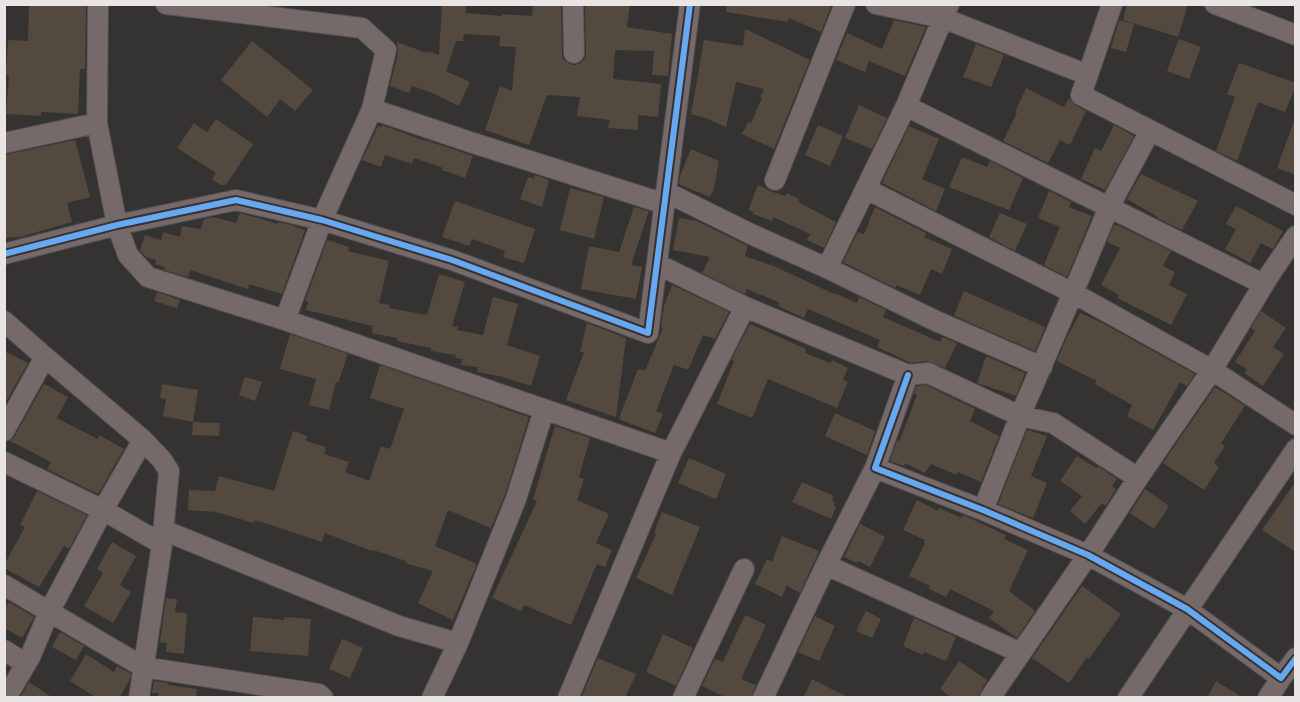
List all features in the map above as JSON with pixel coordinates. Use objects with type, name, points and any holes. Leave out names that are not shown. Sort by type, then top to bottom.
[{"type":"street","points":[[98,4],[97,123],[117,225],[128,255],[148,277],[285,320],[671,453]]},
{"type":"street","points":[[166,4],[362,28],[386,50],[372,109],[322,220],[285,320]]},
{"type":"street","points":[[573,4],[574,53]]},
{"type":"street","points":[[4,254],[117,225],[236,200],[322,220],[452,260],[648,333],[690,4]]},
{"type":"street","points":[[775,180],[845,4]]},
{"type":"street","points":[[876,4],[946,11],[1088,75]]},
{"type":"street","points":[[1112,4],[1081,95],[1296,205]]},
{"type":"street","points":[[1215,4],[1296,35]]},
{"type":"street","points":[[827,268],[906,106],[946,11]]},
{"type":"street","points":[[906,106],[1263,284]]},
{"type":"street","points":[[372,109],[470,142],[665,198],[827,268],[936,321],[1042,367]]},
{"type":"street","points":[[4,143],[97,123]]},
{"type":"street","points":[[983,510],[1020,416],[1109,207],[1150,130]]},
{"type":"street","points":[[866,189],[1073,293],[1212,370],[1296,425]]},
{"type":"street","points":[[990,698],[1212,370],[1263,284],[1296,236]]},
{"type":"street","points":[[657,264],[745,307],[908,375],[928,373],[1020,416],[1053,423],[1138,478]]},
{"type":"street","points":[[568,698],[671,453],[745,307]]},
{"type":"street","points":[[4,321],[142,440],[162,460],[169,471],[139,698]]},
{"type":"street","points":[[4,431],[45,357]]},
{"type":"street","points":[[764,698],[826,565],[875,468],[908,375]]},
{"type":"street","points":[[432,698],[458,643],[516,499],[543,410]]},
{"type":"street","points":[[6,698],[26,664],[49,612],[142,440]]},
{"type":"street","points":[[1128,698],[1296,449]]},
{"type":"street","points":[[4,462],[162,537],[399,626],[458,643]]},
{"type":"street","points":[[875,468],[983,510],[1088,555],[1187,609],[1281,678]]},
{"type":"street","points":[[826,565],[1021,653]]},
{"type":"street","points":[[683,698],[744,569]]},
{"type":"street","points":[[4,585],[143,667],[320,694],[323,698]]},
{"type":"street","points":[[4,650],[26,664]]},
{"type":"street","points":[[1268,698],[1296,658]]},
{"type":"building","points":[[29,4],[86,4],[85,69],[80,69],[78,114],[41,112],[41,116],[6,114],[9,75],[6,75],[8,40],[28,41]]},
{"type":"building","points":[[442,4],[466,4],[466,13],[532,16],[533,4],[561,4],[563,59],[574,65],[581,63],[586,53],[585,4],[630,4],[627,27],[672,34],[668,76],[652,75],[654,51],[615,50],[613,79],[661,84],[658,117],[638,115],[638,130],[608,128],[610,120],[577,116],[580,97],[547,95],[529,145],[485,130],[500,86],[512,91],[516,47],[499,46],[500,36],[464,34],[463,41],[456,41],[446,71],[470,82],[459,106],[412,86],[409,93],[390,86],[398,53],[397,42],[439,55]]},
{"type":"building","points":[[727,4],[832,4],[821,32],[789,18],[788,22],[726,12]]},
{"type":"building","points":[[1127,4],[1188,4],[1178,37],[1123,20]]},
{"type":"building","points":[[894,20],[926,27],[905,76],[869,61],[865,72],[836,60],[847,33],[882,49]]},
{"type":"building","points":[[1119,20],[1134,24],[1126,52],[1111,48]]},
{"type":"building","points":[[745,29],[810,60],[774,149],[742,134],[748,122],[751,123],[764,89],[736,82],[726,127],[691,114],[704,40],[743,46]]},
{"type":"building","points":[[1179,39],[1201,47],[1189,79],[1167,71]]},
{"type":"building","points":[[252,41],[313,90],[295,111],[280,99],[267,117],[221,80]]},
{"type":"building","points":[[976,44],[1004,55],[991,87],[963,77]]},
{"type":"building","points":[[1239,63],[1296,83],[1296,85],[1285,112],[1258,102],[1237,161],[1216,151],[1235,97],[1227,94]]},
{"type":"building","points":[[1026,88],[1064,107],[1069,98],[1075,105],[1086,111],[1070,145],[1060,140],[1048,163],[1003,141]]},
{"type":"building","points":[[859,105],[887,118],[872,149],[845,138]]},
{"type":"building","points":[[216,119],[253,144],[226,185],[221,185],[212,179],[216,173],[177,148],[194,123],[207,132]]},
{"type":"building","points":[[1294,121],[1296,122],[1296,175],[1277,168]]},
{"type":"building","points":[[382,125],[473,156],[465,178],[414,158],[412,164],[385,155],[381,167],[362,160],[378,126]]},
{"type":"building","points":[[818,125],[843,136],[830,166],[805,155]]},
{"type":"building","points":[[1114,125],[1134,136],[1105,190],[1081,179],[1095,148],[1101,151]]},
{"type":"building","points":[[909,126],[939,139],[922,179],[945,189],[936,211],[882,183]]},
{"type":"building","points":[[75,140],[90,197],[67,203],[72,222],[20,237],[4,238],[4,155]]},
{"type":"building","points":[[691,149],[719,161],[710,197],[679,184]]},
{"type":"building","points":[[962,157],[987,167],[990,161],[1023,178],[1009,210],[949,187]]},
{"type":"building","points":[[1141,174],[1198,201],[1182,230],[1157,218],[1127,199]]},
{"type":"building","points":[[535,175],[549,180],[542,207],[520,199],[528,177],[534,179]]},
{"type":"building","points":[[758,185],[785,196],[787,193],[799,199],[798,202],[836,222],[824,248],[807,240],[810,234],[773,217],[772,221],[748,210]]},
{"type":"building","points":[[570,188],[604,197],[594,239],[560,230]]},
{"type":"building","points":[[1049,191],[1071,202],[1069,207],[1092,216],[1067,277],[1044,265],[1060,227],[1038,218]]},
{"type":"building","points":[[455,201],[535,229],[524,263],[503,257],[505,251],[472,239],[469,246],[442,237]]},
{"type":"building","points":[[1236,206],[1283,231],[1273,249],[1261,243],[1250,263],[1225,249],[1236,229],[1226,224]]},
{"type":"building","points":[[634,207],[649,211],[631,265],[642,267],[636,299],[581,289],[589,246],[619,252]]},
{"type":"building","points":[[875,207],[926,233],[924,237],[952,249],[942,274],[931,269],[920,295],[897,285],[895,288],[843,262],[858,232],[864,234]]},
{"type":"building","points":[[240,213],[305,230],[282,294],[249,284],[248,289],[190,270],[188,277],[164,270],[165,267],[155,264],[156,260],[146,257],[140,250],[145,235],[161,240],[163,232],[180,237],[182,226],[201,229],[204,219],[213,217],[236,223]]},
{"type":"building","points":[[1000,213],[1027,224],[1015,251],[989,237]]},
{"type":"building","points":[[679,218],[697,221],[748,246],[745,256],[776,267],[857,303],[859,297],[886,310],[883,317],[940,342],[942,337],[957,343],[945,368],[927,361],[911,363],[877,347],[880,340],[808,309],[804,318],[778,306],[780,303],[747,289],[745,294],[702,273],[710,257],[673,250]]},
{"type":"building","points":[[1114,225],[1171,251],[1163,266],[1175,272],[1169,285],[1187,294],[1171,325],[1117,298],[1119,295],[1101,285],[1120,248],[1107,242]]},
{"type":"building","points":[[327,240],[349,247],[348,251],[389,261],[379,303],[390,305],[389,308],[427,315],[439,274],[465,282],[452,326],[458,327],[457,330],[483,335],[493,297],[518,304],[507,345],[540,356],[531,386],[477,372],[478,367],[461,365],[462,359],[455,358],[456,355],[431,351],[431,348],[372,333],[373,326],[306,310],[308,302],[305,301]]},
{"type":"building","points":[[672,285],[729,312],[715,339],[703,335],[688,370],[674,365],[656,411],[663,414],[655,433],[619,418],[638,369],[645,371],[663,328],[661,327],[664,306]]},
{"type":"building","points":[[964,291],[1045,327],[1035,351],[954,316]]},
{"type":"building","points":[[157,292],[180,300],[177,308],[154,301]]},
{"type":"building","points":[[1261,311],[1286,328],[1273,347],[1284,354],[1263,386],[1244,373],[1247,369],[1235,362],[1255,331],[1251,328]]},
{"type":"building","points":[[1080,313],[1195,374],[1187,386],[1180,382],[1153,430],[1127,416],[1132,405],[1095,384],[1097,381],[1057,361]]},
{"type":"building","points":[[587,323],[626,338],[616,417],[566,400],[584,352],[580,352]]},
{"type":"building","points":[[750,324],[806,349],[805,353],[830,363],[832,360],[848,368],[843,380],[848,382],[837,408],[768,379],[752,418],[717,404],[734,361],[731,360]]},
{"type":"building","points":[[290,334],[348,354],[338,383],[336,382],[329,410],[309,405],[316,379],[280,369]]},
{"type":"building","points":[[4,351],[28,363],[4,405]]},
{"type":"building","points":[[986,356],[1025,373],[1016,396],[977,383]]},
{"type":"building","points":[[380,365],[529,417],[505,495],[491,528],[448,510],[435,546],[477,564],[453,620],[418,603],[433,571],[325,533],[322,542],[255,520],[254,523],[216,512],[188,510],[189,490],[215,491],[219,476],[274,491],[293,431],[307,436],[306,441],[326,447],[324,454],[349,462],[345,472],[369,481],[381,446],[390,449],[404,409],[370,398]]},
{"type":"building","points":[[245,377],[262,382],[255,401],[239,395]]},
{"type":"building","points":[[44,384],[68,397],[57,418],[98,439],[99,435],[124,449],[98,494],[47,469],[51,462],[10,441]]},
{"type":"building","points":[[162,384],[198,390],[193,422],[163,416],[166,399],[160,398]]},
{"type":"building","points":[[926,385],[975,409],[970,421],[999,436],[981,482],[931,464],[925,473],[905,463],[904,466],[890,461],[917,395],[914,393],[917,386]]},
{"type":"building","points":[[1215,387],[1245,406],[1221,443],[1225,446],[1214,463],[1219,467],[1204,490],[1163,463]]},
{"type":"building","points":[[835,413],[875,431],[867,455],[825,436]]},
{"type":"building","points":[[193,422],[220,423],[219,436],[192,435]]},
{"type":"building","points":[[555,426],[590,438],[579,477],[584,479],[577,500],[609,514],[596,543],[612,550],[605,567],[597,564],[571,625],[524,605],[521,611],[492,598],[537,501],[533,499]]},
{"type":"building","points":[[1027,430],[1047,436],[1031,476],[1047,483],[1033,518],[998,504]]},
{"type":"building","points":[[1077,456],[1117,479],[1112,486],[1116,489],[1106,506],[1102,503],[1085,524],[1070,511],[1082,496],[1060,481]]},
{"type":"building","points":[[689,458],[726,474],[716,499],[678,483]]},
{"type":"building","points":[[1296,481],[1296,552],[1262,530]]},
{"type":"building","points":[[802,482],[834,496],[832,500],[836,507],[831,519],[792,502]]},
{"type":"building","points":[[1145,489],[1169,506],[1154,529],[1130,513]]},
{"type":"building","points":[[37,491],[87,515],[69,549],[64,546],[39,587],[4,568],[25,527],[20,525]]},
{"type":"building","points":[[917,500],[938,511],[939,508],[962,518],[963,515],[1006,535],[1004,539],[1028,550],[1009,591],[1035,611],[1017,638],[989,618],[994,611],[950,589],[946,597],[909,576],[925,543],[925,540],[903,530]]},
{"type":"building","points":[[662,512],[700,527],[672,595],[636,578],[656,534],[654,533]]},
{"type":"building","points":[[860,524],[885,537],[870,567],[844,557]]},
{"type":"building","points":[[782,536],[819,551],[800,593],[787,586],[782,597],[755,584],[767,559],[772,562]]},
{"type":"building","points":[[112,542],[136,556],[120,585],[131,592],[113,623],[84,606],[103,573],[97,569]]},
{"type":"building","points":[[1082,586],[1121,614],[1069,683],[1032,658]]},
{"type":"building","points":[[166,598],[177,599],[175,612],[187,613],[184,654],[166,652],[167,643],[160,642]]},
{"type":"building","points":[[9,602],[34,617],[22,638],[4,628],[4,609]]},
{"type":"building","points":[[866,611],[881,619],[872,638],[856,631]]},
{"type":"building","points":[[745,615],[766,625],[741,679],[756,685],[751,698],[727,698],[702,686],[715,659],[723,662]]},
{"type":"building","points":[[815,616],[835,626],[819,661],[798,652]]},
{"type":"building","points":[[253,617],[284,620],[284,617],[311,619],[308,656],[250,651]]},
{"type":"building","points":[[914,618],[956,637],[946,661],[924,652],[923,655],[903,646]]},
{"type":"building","points":[[60,632],[84,646],[76,660],[52,647]]},
{"type":"building","points":[[663,634],[693,648],[676,686],[646,672]]},
{"type":"building","points":[[342,639],[363,648],[350,678],[329,669]]},
{"type":"building","points":[[86,654],[114,672],[117,666],[131,674],[119,698],[97,698],[70,681]]},
{"type":"building","points":[[598,658],[636,674],[625,698],[581,698]]},
{"type":"building","points":[[959,661],[987,680],[977,698],[952,698],[940,689]]},
{"type":"building","points":[[812,679],[849,698],[803,698]]},
{"type":"building","points":[[154,681],[197,689],[196,698],[158,698],[158,693],[152,693]]},
{"type":"building","points":[[1216,681],[1243,698],[1207,698]]},
{"type":"building","points":[[29,682],[53,698],[20,698]]},
{"type":"cycle path","points":[[4,254],[117,225],[236,200],[322,220],[452,260],[648,333],[690,4]]},
{"type":"cycle path","points":[[908,375],[875,468],[983,510],[1088,555],[1187,609],[1281,678],[1296,658]]}]
